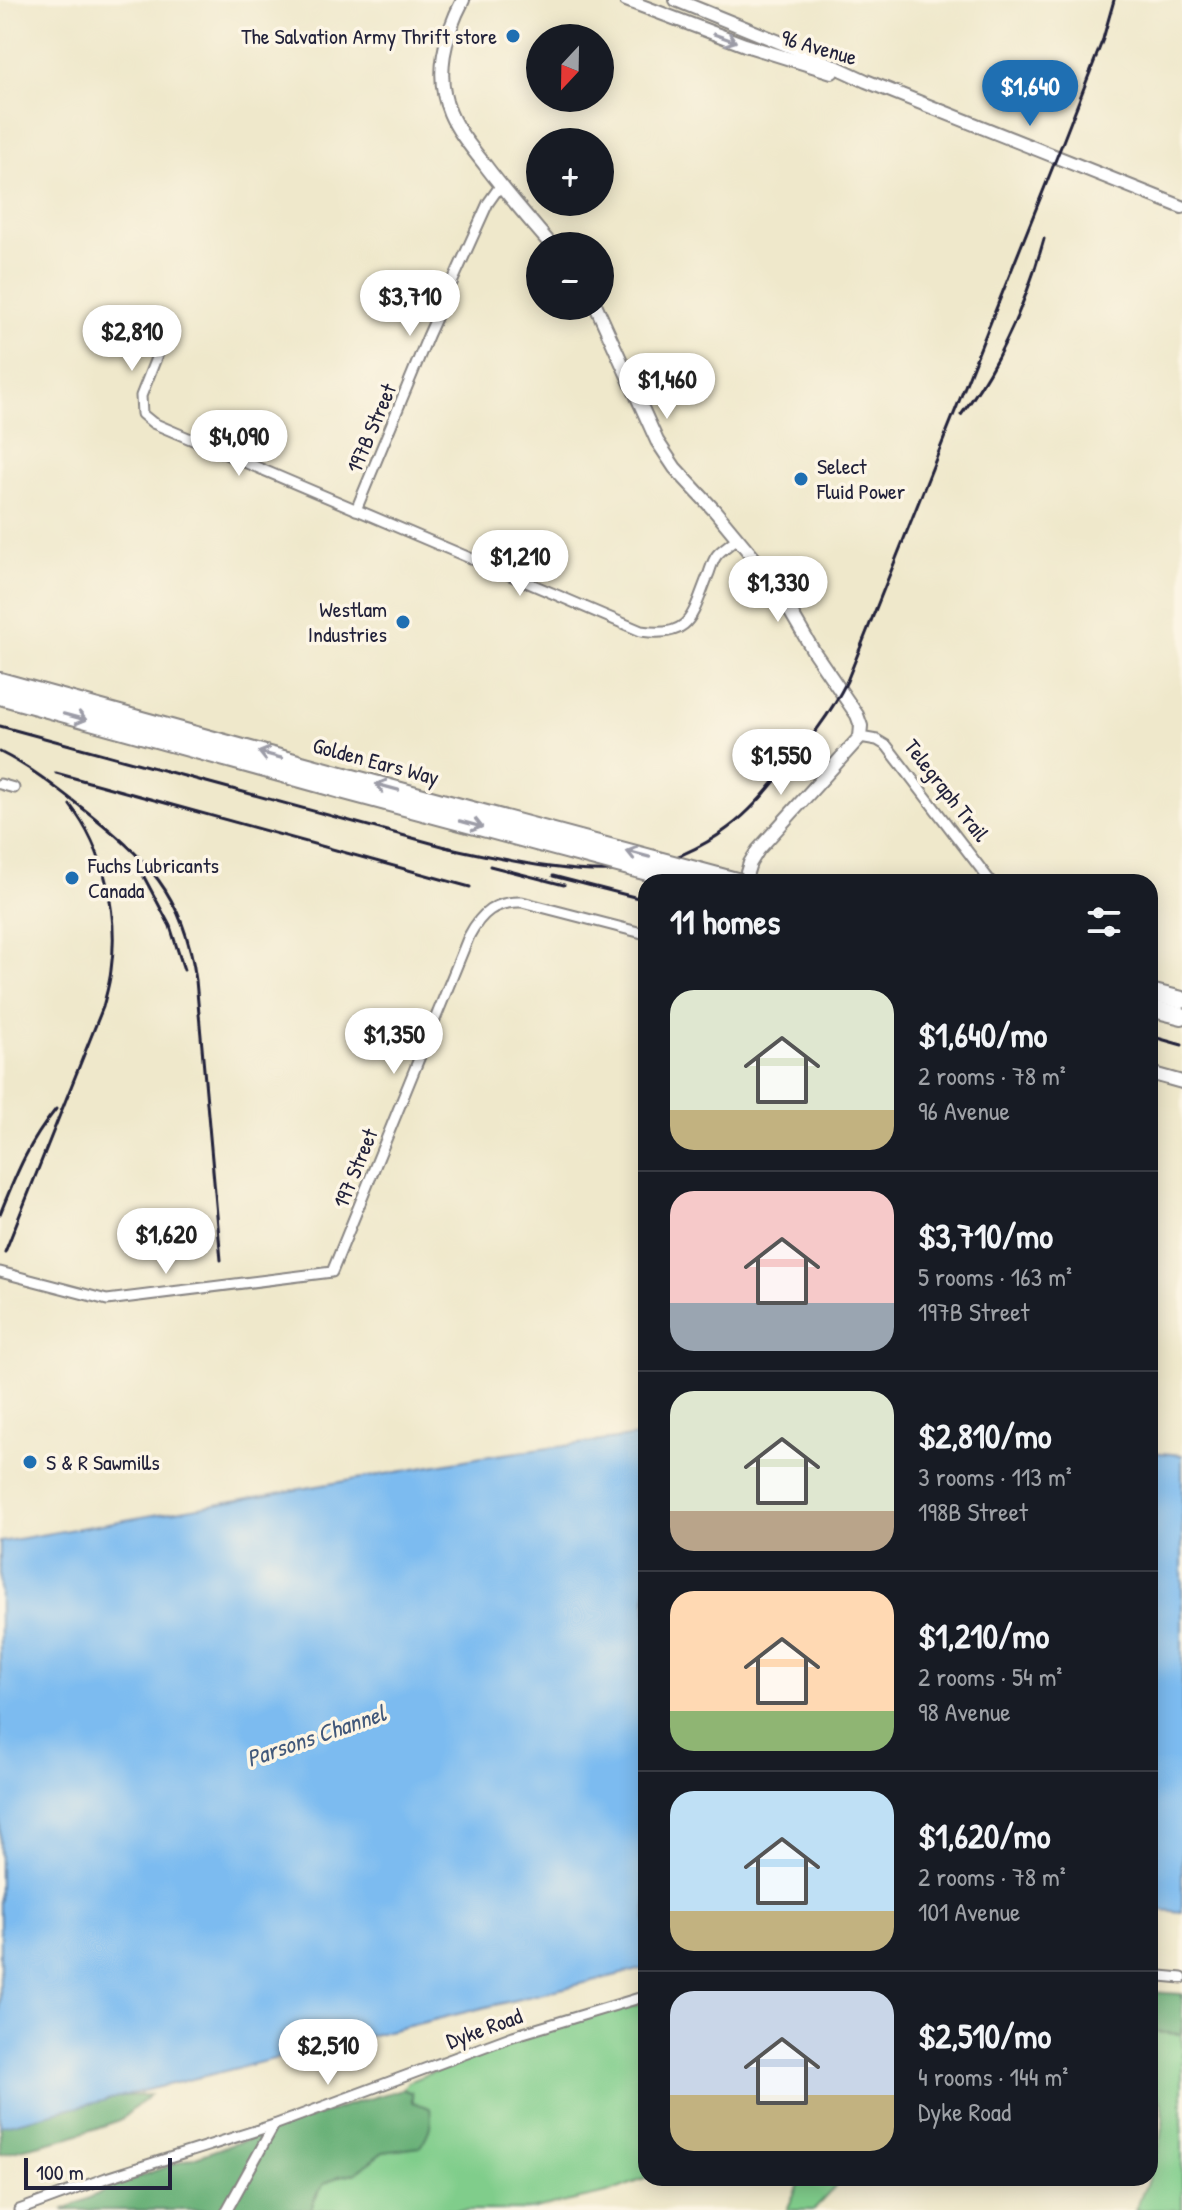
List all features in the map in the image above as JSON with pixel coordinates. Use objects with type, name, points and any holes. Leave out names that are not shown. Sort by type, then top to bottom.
[{"type":"highway","name":"Golden Ears Way","points":[[0,681],[657,874]]},
{"type":"highway","name":"Golden Ears Way","points":[[0,696],[710,874]]},
{"type":"highway","points":[[1158,994],[1182,1000]]},
{"type":"highway","points":[[1158,1010],[1182,1016]]},
{"type":"street","points":[[463,0],[443,54],[444,93],[449,111],[500,186],[540,232]]},
{"type":"street","name":"96 Avenue","points":[[626,0],[810,67],[866,81]]},
{"type":"street","name":"96 Avenue","points":[[676,0],[866,81],[1182,207]]},
{"type":"street","name":"197B Street","points":[[356,510],[464,256],[488,203],[500,186]]},
{"type":"street","points":[[602,320],[657,441],[675,468],[772,580],[861,726],[860,737],[758,850],[745,874]]},
{"type":"street","points":[[160,328],[162,343],[141,396],[142,414],[153,423],[641,631],[665,633],[684,626],[716,556],[737,538]]},
{"type":"street","name":"Telegraph Trail","points":[[860,737],[877,740],[887,746],[985,874]]},
{"type":"street","points":[[0,784],[14,788]]},
{"type":"street","name":"197 Street","points":[[0,1272],[107,1300],[332,1272],[469,936],[482,915],[502,903],[522,902],[638,932]]},
{"type":"street","points":[[1158,1075],[1182,1082]]},
{"type":"street","points":[[1158,1976],[1182,1978]]},
{"type":"street","name":"Dyke Road","points":[[19,2210],[106,2178],[274,2125],[513,2036],[638,1998]]},
{"type":"street","points":[[227,2210],[274,2125]]},
{"type":"green space","points":[[1158,1992],[1182,1994],[1182,2034],[1158,2032]]},
{"type":"green space","points":[[638,2005],[638,2181],[607,2193],[530,2210],[311,2210],[324,2184],[339,2176],[355,2173],[383,2152],[418,2147],[412,2093],[402,2089],[408,2082],[593,2015]]},
{"type":"green space","points":[[1158,2032],[1182,2034],[1182,2210],[1135,2210],[1145,2186],[1158,2186],[1158,2149],[1163,2127],[1159,2098]]},
{"type":"green space","points":[[402,2089],[412,2093],[412,2102],[430,2108],[430,2128],[420,2147],[383,2152],[355,2173],[339,2176],[324,2184],[311,2210],[63,2210],[128,2180]]},
{"type":"green space","points":[[150,2095],[120,2120],[70,2137],[0,2154],[0,2122],[88,2097]]},
{"type":"green space","points":[[798,2186],[836,2186],[813,2210],[787,2210]]},
{"type":"water","name":"Parsons Channel","points":[[638,1436],[638,1970],[0,2126],[0,1542],[482,1457]]},
{"type":"water","points":[[1158,1453],[1182,1455],[1182,1912],[1158,1910]]},
{"type":"railway","points":[[445,847],[539,866],[589,871],[633,869],[658,863],[695,848],[736,822],[810,739],[847,681],[1064,139],[1103,39],[1114,0]]},
{"type":"railway","points":[[961,415],[1011,331],[1044,239]]},
{"type":"railway","points":[[0,726],[457,850]]},
{"type":"railway","points":[[0,752],[51,784],[125,843],[158,880],[182,923],[196,980],[221,1260]]},
{"type":"railway","points":[[56,773],[470,887]]},
{"type":"railway","points":[[5,1252],[103,1007],[110,975],[113,927],[107,884],[92,842],[70,805]]},
{"type":"railway","points":[[490,866],[564,885]]},
{"type":"railway","points":[[143,875],[170,926],[184,970]]},
{"type":"railway","points":[[553,876],[638,898]]},
{"type":"railway","points":[[1158,1038],[1182,1045]]},
{"type":"railway","points":[[0,1214],[30,1147],[56,1109]]},
{"type":"place","name":"The Salvation Army Thrift store","points":[[513,36]]},
{"type":"place","name":"Select Fluid Power","points":[[801,479]]},
{"type":"place","name":"Westlam Industries","points":[[403,622]]},
{"type":"place","name":"Fuchs Lubricants Canada","points":[[72,878]]},
{"type":"place","name":"S & R Sawmills","points":[[30,1462]]}]
